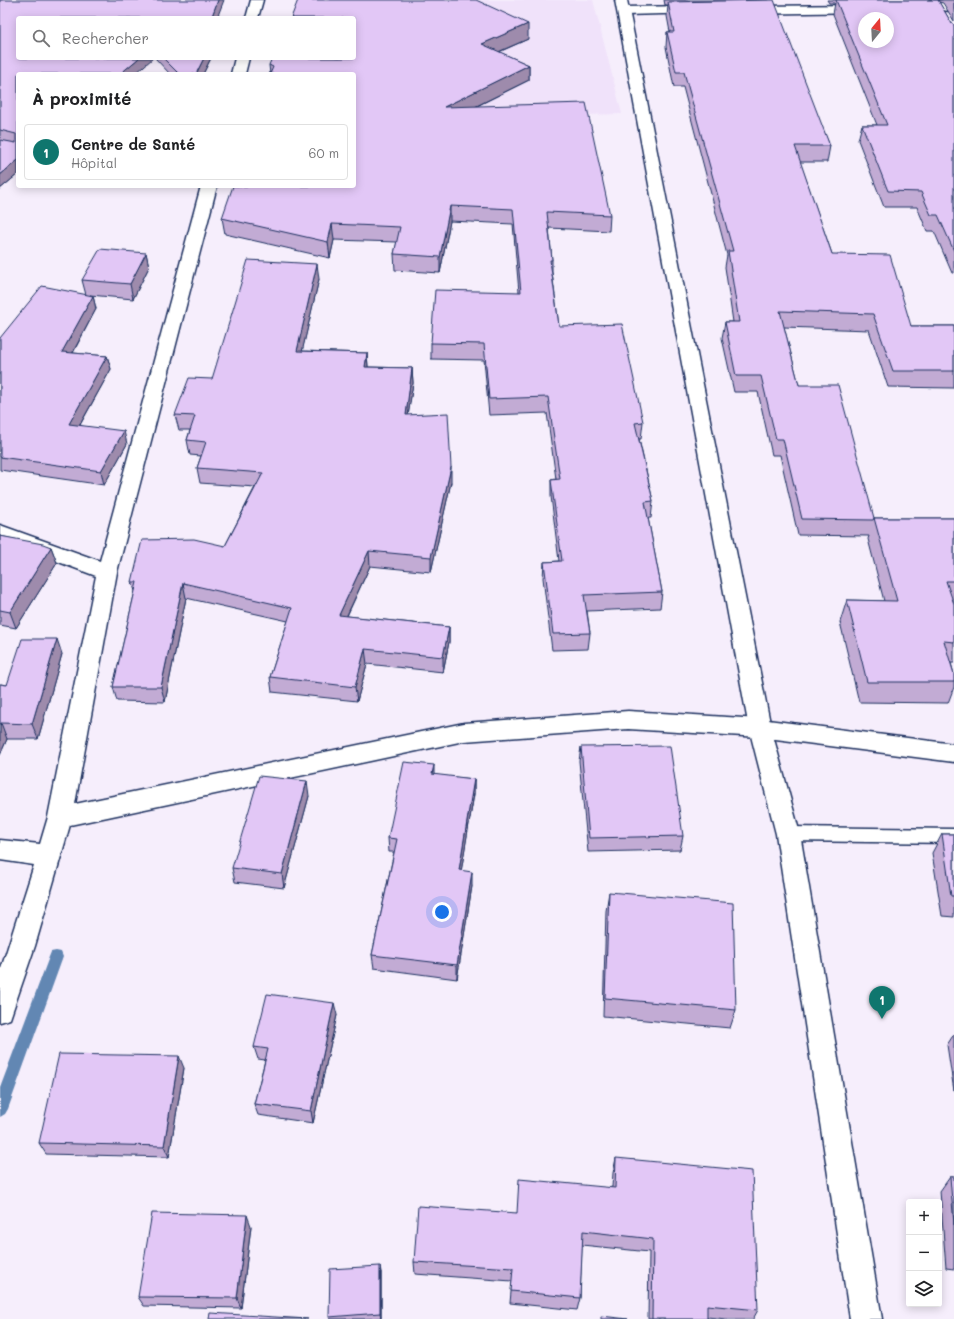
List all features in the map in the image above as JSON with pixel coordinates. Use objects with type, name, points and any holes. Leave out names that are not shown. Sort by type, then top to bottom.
[{"type":"street","points":[[253,16],[257,0]]},
{"type":"street","points":[[710,10],[622,5],[760,728],[788,834],[866,1319]]},
{"type":"street","points":[[922,7],[954,7]]},
{"type":"street","points":[[734,10],[875,8]]},
{"type":"street","points":[[238,72],[242,60]]},
{"type":"street","points":[[0,1010],[22,946],[60,817],[107,572],[208,188]]},
{"type":"street","points":[[0,532],[107,572]]},
{"type":"street","points":[[60,817],[464,732],[628,720],[760,728],[954,753]]},
{"type":"street","points":[[0,850],[49,856]]},
{"type":"lane","points":[[788,834],[954,836]]},
{"type":"shaded area","points":[[377,0],[593,0],[622,114],[459,118]]},
{"type":"building","points":[[0,0],[218,0],[212,16],[16,16],[16,60],[137,60],[122,72],[16,72],[16,134],[0,130]]},
{"type":"building","points":[[298,0],[476,0],[528,24],[482,44],[529,65],[444,107],[586,103],[610,215],[547,212],[552,260],[550,260],[559,326],[622,324],[643,422],[635,423],[653,501],[645,502],[662,592],[584,595],[590,633],[553,634],[544,562],[562,561],[551,480],[560,479],[548,397],[489,399],[484,344],[431,343],[435,290],[521,292],[513,209],[450,206],[440,257],[394,254],[400,227],[332,224],[328,242],[222,218],[232,188],[356,188],[356,72],[271,72],[273,67],[269,65],[271,60],[356,60],[356,16],[292,16]]},
{"type":"building","points":[[774,0],[830,146],[795,146],[832,254],[890,255],[911,326],[954,326],[954,371],[893,371],[873,314],[780,311],[799,385],[838,385],[874,518],[873,520],[802,519],[783,439],[776,439],[761,376],[736,376],[725,322],[739,322],[728,251],[733,251],[684,72],[676,72],[667,32],[674,32],[668,2]]},
{"type":"building","points":[[836,0],[938,0],[954,25],[954,251],[938,215],[931,215],[921,192],[888,191],[862,125],[887,125]]},
{"type":"building","points":[[165,60],[203,60],[197,72],[177,72]]},
{"type":"building","points":[[0,140],[16,143],[16,162],[0,175]]},
{"type":"building","points":[[100,249],[146,253],[130,284],[82,280]]},
{"type":"building","points":[[248,260],[317,264],[297,351],[367,353],[365,367],[412,368],[406,415],[448,413],[451,467],[431,557],[369,551],[339,615],[449,627],[443,657],[365,649],[355,687],[270,677],[292,608],[183,583],[161,687],[113,687],[137,582],[132,582],[142,540],[194,539],[225,546],[263,473],[197,468],[206,442],[187,440],[195,416],[175,415],[189,378],[212,379]]},
{"type":"building","points":[[42,286],[93,296],[62,352],[107,356],[69,424],[124,431],[101,471],[0,457],[0,338]]},
{"type":"building","points":[[874,518],[954,518],[954,581],[946,581],[954,604],[954,642],[944,641],[954,674],[954,682],[867,682],[847,600],[897,601]]},
{"type":"building","points":[[0,536],[43,544],[51,547],[10,612],[0,610]]},
{"type":"building","points":[[22,639],[57,639],[32,724],[1,723],[0,725],[0,684],[7,685]]},
{"type":"building","points":[[670,746],[683,836],[589,838],[581,747]]},
{"type":"building","points":[[404,762],[434,765],[432,774],[474,779],[459,870],[472,872],[457,965],[372,955],[397,839],[388,838]]},
{"type":"building","points":[[259,776],[307,781],[282,874],[232,868]]},
{"type":"building","points":[[942,834],[954,834],[954,896],[951,896]]},
{"type":"building","points":[[609,892],[733,903],[736,1010],[605,998]]},
{"type":"building","points":[[267,994],[334,1003],[311,1111],[254,1104],[268,1049],[254,1047]]},
{"type":"building","points":[[59,1054],[179,1056],[164,1146],[39,1143]]},
{"type":"building","points":[[616,1158],[752,1171],[758,1310],[707,1305],[707,1319],[652,1319],[653,1239],[583,1231],[580,1298],[511,1291],[513,1268],[414,1262],[418,1206],[517,1213],[519,1179],[615,1188]]},
{"type":"building","points":[[950,1177],[954,1177],[954,1225]]},
{"type":"building","points":[[152,1213],[247,1215],[237,1298],[138,1297]]},
{"type":"building","points":[[380,1266],[380,1313],[329,1317],[330,1269]]},
{"type":"building","points":[[210,1313],[308,1319],[209,1319]]},
{"type":"building","points":[[601,1316],[628,1319],[601,1319]]},
{"type":"waterway","points":[[0,1109],[56,957]]},
{"type":"place","name":"Centre de Santé","points":[[882,1019]]}]
